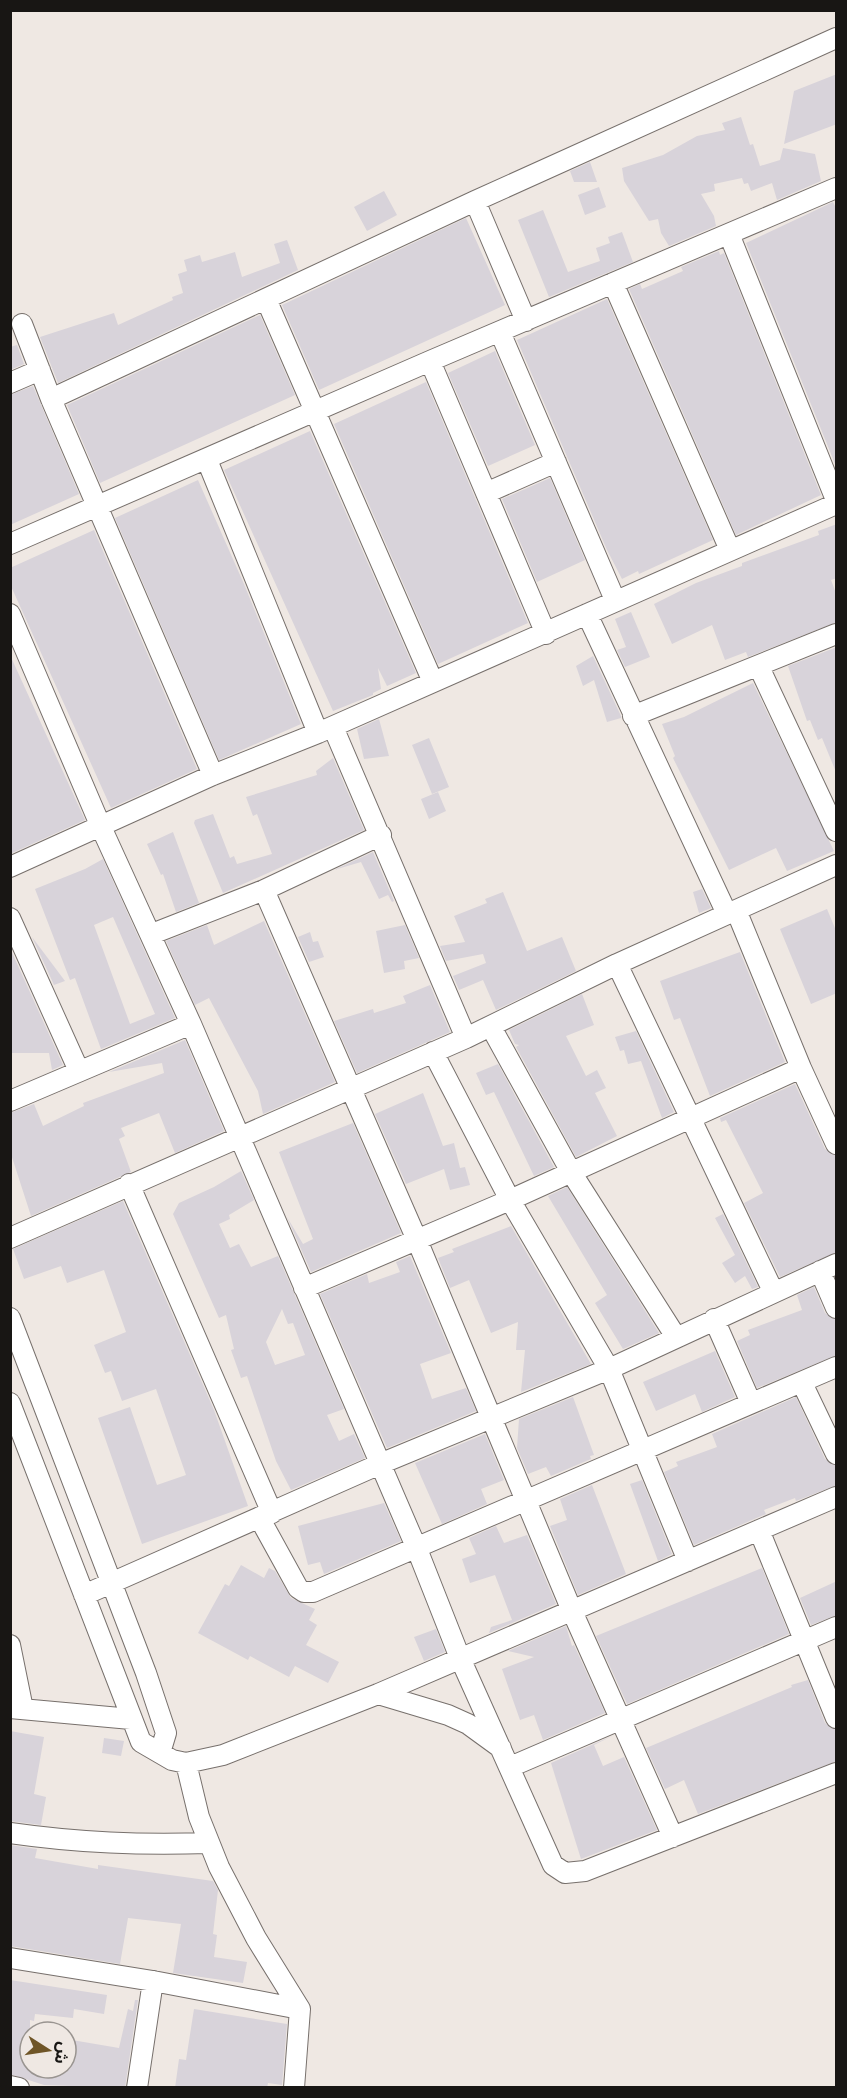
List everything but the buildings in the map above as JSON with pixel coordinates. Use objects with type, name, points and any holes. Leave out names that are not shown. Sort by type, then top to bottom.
[{"type":"street","points":[[51,399],[475,201],[837,38]]},
{"type":"street","points":[[10,544],[430,361],[837,188]]},
{"type":"street","points":[[475,201],[526,321]]},
{"type":"street","points":[[10,867],[213,775],[325,730],[546,634],[615,600],[837,502],[729,234]]},
{"type":"street","points":[[614,283],[730,550]]},
{"type":"street","points":[[266,298],[433,682]]},
{"type":"street","points":[[22,324],[96,506],[213,775]]},
{"type":"street","points":[[500,332],[615,600]]},
{"type":"street","points":[[430,361],[546,634]]},
{"type":"street","points":[[10,383],[40,370]]},
{"type":"street","points":[[207,460],[325,730],[381,835],[466,1038]]},
{"type":"street","points":[[486,493],[556,462]]},
{"type":"street","points":[[10,614],[101,827],[152,934],[191,1024],[417,1549],[460,1658],[554,1865],[565,1873],[585,1871],[837,1773]]},
{"type":"street","points":[[587,614],[633,717],[732,912],[837,1143]]},
{"type":"street","points":[[633,717],[837,634]]},
{"type":"street","points":[[759,667],[837,831]]},
{"type":"street","points":[[152,934],[264,890],[381,835]]},
{"type":"street","points":[[10,1238],[491,1027],[617,964],[837,865]]},
{"type":"street","points":[[264,890],[417,1240],[572,1611],[673,1837]]},
{"type":"street","points":[[10,918],[79,1071]]},
{"type":"street","points":[[617,964],[773,1291]]},
{"type":"street","points":[[10,1101],[191,1024]]},
{"type":"street","points":[[491,1027],[571,1172],[676,1337]]},
{"type":"street","points":[[433,1052],[510,1200],[609,1369],[688,1561]]},
{"type":"street","points":[[304,1288],[510,1200],[801,1068]]},
{"type":"street","points":[[129,1184],[266,1516],[296,1585],[304,1592],[313,1592],[417,1549],[751,1402],[837,1367]]},
{"type":"street","points":[[84,1595],[114,1584],[380,1464],[609,1369],[828,1267],[837,1308]]},
{"type":"street","points":[[10,1318],[114,1584],[166,1733],[160,1753]]},
{"type":"street","points":[[714,1319],[751,1402]]},
{"type":"street","points":[[802,1383],[837,1454]]},
{"type":"street","points":[[42,1403],[12,1410],[131,1719],[141,1742],[172,1760],[186,1763],[223,1755],[378,1694],[837,1497]]},
{"type":"street","points":[[759,1530],[837,1718]]},
{"type":"street","points":[[510,1767],[837,1627]]},
{"type":"street","points":[[10,1645],[17,1709],[131,1719]]},
{"type":"street","points":[[378,1694],[448,1715],[468,1724],[501,1748]]},
{"type":"street","points":[[186,1763],[200,1817],[219,1867],[256,1938],[300,2009],[294,2088]]},
{"type":"street","points":[[10,1833],[98,1844],[209,1843]]},
{"type":"street","points":[[10,1958],[153,1981],[300,2009]]},
{"type":"street","points":[[137,2088],[153,1981]]},
{"type":"street","points":[[10,2086],[19,2088]]}]
